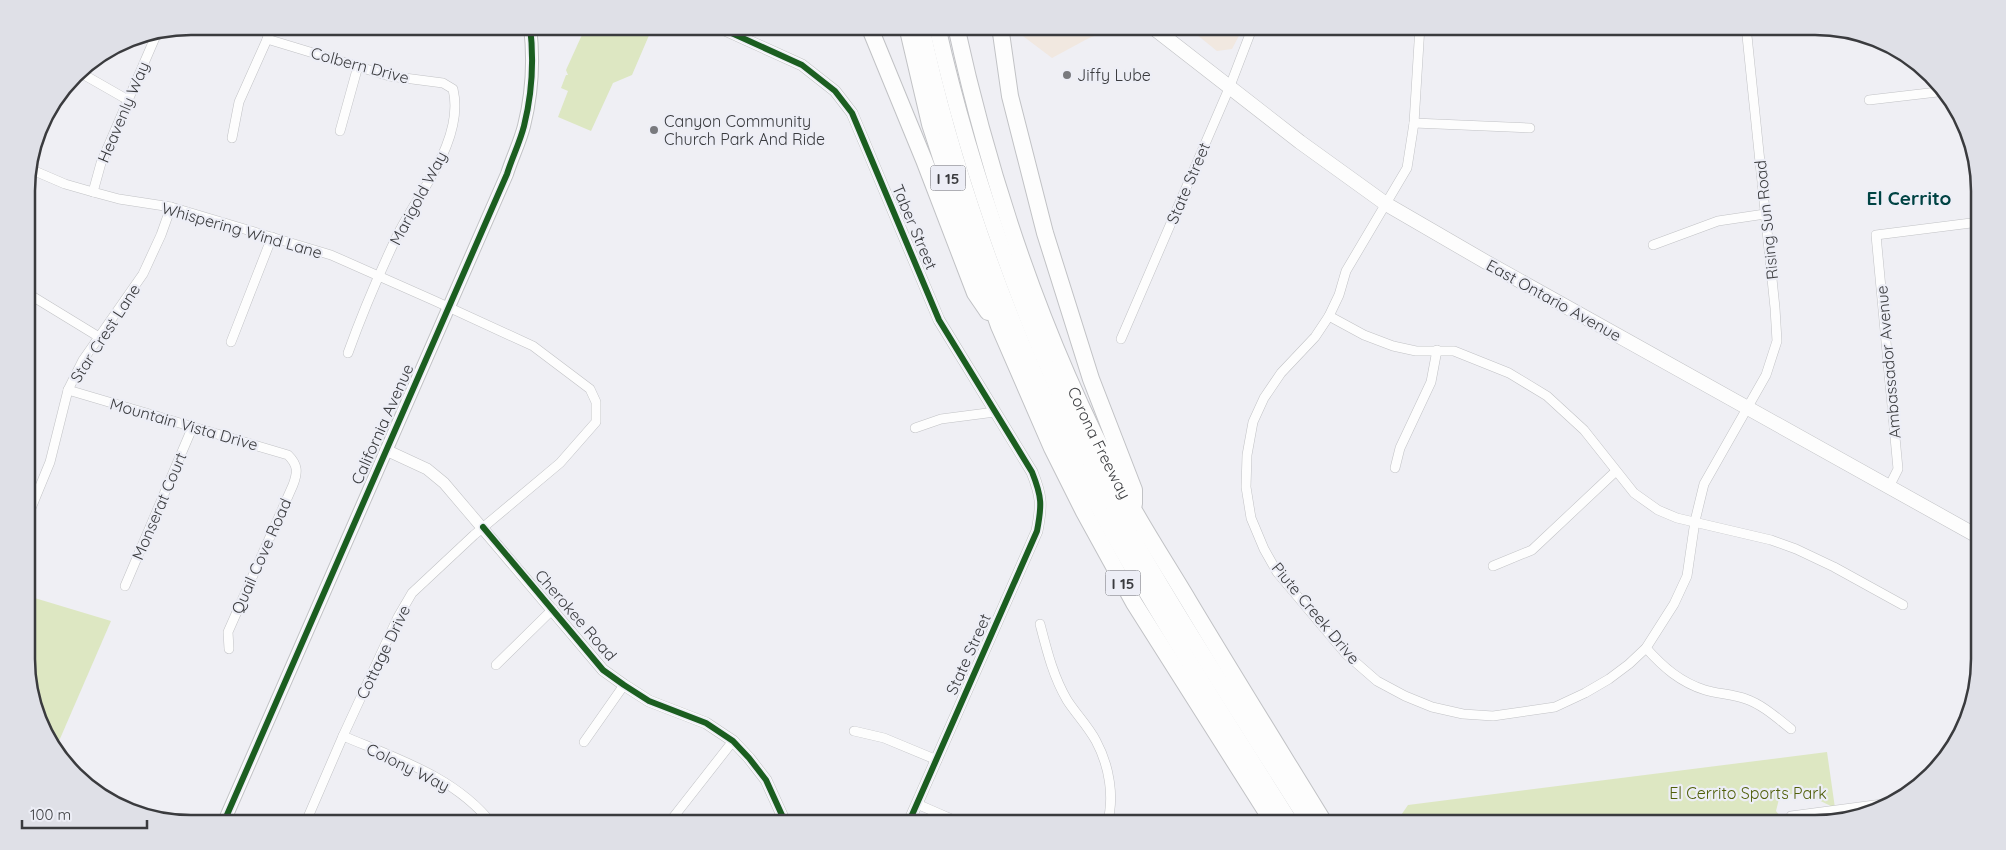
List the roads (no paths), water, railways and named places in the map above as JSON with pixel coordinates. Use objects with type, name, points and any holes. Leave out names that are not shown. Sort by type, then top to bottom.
[{"type":"highway","points":[[873,35],[924,160],[975,293],[999,326]]},
{"type":"highway","name":"I 15","points":[[909,35],[930,124],[999,326],[1052,448],[1084,512],[1134,603],[1268,815]]},
{"type":"highway","points":[[923,35],[940,104],[973,214],[1017,330],[1063,437],[1116,538],[1169,630],[1285,815]]},
{"type":"highway","points":[[939,35],[952,89],[995,230],[1022,303],[1055,383],[1096,472],[1148,565],[1304,815]]},
{"type":"highway","name":"Corona Freeway","points":[[958,35],[999,194],[1035,294],[1076,394],[1122,490],[1320,815]]},
{"type":"highway","points":[[1001,35],[1010,96],[1044,233],[1091,379],[1134,490],[1135,511]]},
{"type":"main road","name":"California Avenue","points":[[227,815],[449,307],[524,128],[530,89],[531,35]]},
{"type":"main road","name":"East Ontario Avenue","points":[[1163,35],[1300,142],[1386,204],[1486,262],[1971,533]]},
{"type":"street","points":[[232,138],[239,102],[269,35]]},
{"type":"street","name":"Taber Street","points":[[736,35],[802,65],[835,91],[852,113],[939,320],[1032,472],[1040,492]]},
{"type":"street","name":"State Street","points":[[1121,339],[1230,86],[1250,35]]},
{"type":"street","name":"Piute Creek Drive","points":[[1419,35],[1414,123],[1407,168],[1346,271],[1339,295],[1329,316],[1315,337],[1281,372],[1264,398],[1253,422],[1247,455],[1246,486],[1251,518],[1264,549],[1277,572],[1346,654],[1377,681],[1405,696],[1439,709],[1462,714],[1492,716],[1555,707],[1609,680],[1646,648],[1674,604],[1686,576],[1695,521],[1704,484],[1746,407]]},
{"type":"street","name":"Rising Sun Road","points":[[1746,407],[1766,375],[1777,341],[1747,35]]},
{"type":"street","name":"Colbern Drive","points":[[267,39],[389,76],[442,83],[453,89]]},
{"type":"street","name":"Heavenly Way","points":[[93,192],[101,163],[154,40]]},
{"type":"street","points":[[340,131],[358,66]]},
{"type":"street","points":[[86,76],[128,100]]},
{"type":"street","name":"Marigold Way","points":[[348,354],[379,276],[409,212],[438,166],[454,120],[456,102],[453,89]]},
{"type":"street","points":[[1869,100],[1935,92]]},
{"type":"street","points":[[1414,123],[1530,128]]},
{"type":"street","name":"Whispering Wind Lane","points":[[36,172],[65,184],[93,192],[119,199],[171,207],[331,255],[533,346],[590,389],[596,402]]},
{"type":"street","name":"Star Crest Lane","points":[[35,499],[50,462],[68,390],[83,360],[143,274],[162,235],[171,207]]},
{"type":"street","points":[[1653,245],[1718,221],[1765,214]]},
{"type":"street","name":"Ambassador Avenue","points":[[1889,488],[1898,469],[1876,235],[1971,223]]},
{"type":"street","points":[[231,342],[272,237]]},
{"type":"street","points":[[35,298],[99,336]]},
{"type":"street","points":[[1329,316],[1364,335],[1393,346],[1416,351],[1454,351],[1509,373],[1547,396],[1584,430],[1634,493],[1658,510],[1677,518],[1771,540],[1796,549],[1834,567],[1903,605]]},
{"type":"street","points":[[1395,468],[1400,448],[1431,382],[1437,350]]},
{"type":"street","name":"Mountain Vista Drive","points":[[68,390],[288,455],[296,463]]},
{"type":"street","name":"Cottage Drive","points":[[309,815],[398,617],[412,593],[483,527],[560,464],[596,422],[596,402]]},
{"type":"street","points":[[915,428],[941,419],[995,412]]},
{"type":"street","name":"Monserat Court","points":[[125,586],[193,426]]},
{"type":"street","name":"Cherokee Road","points":[[386,450],[427,469],[444,483],[603,670],[650,701],[706,723],[733,741],[766,780],[782,815]]},
{"type":"street","name":"Quail Cove Road","points":[[229,650],[228,632],[293,485],[297,473],[296,463]]},
{"type":"street","points":[[1493,566],[1532,550],[1616,471]]},
{"type":"street","name":"State Street","points":[[912,815],[1037,531],[1041,509],[1040,492]]},
{"type":"street","points":[[496,665],[553,609]]},
{"type":"street","points":[[1040,624],[1051,668],[1068,700],[1096,740],[1106,764],[1110,789],[1109,815]]},
{"type":"street","points":[[1646,648],[1664,667],[1681,680],[1704,690],[1746,699],[1762,707],[1791,729]]},
{"type":"street","points":[[584,742],[624,685]]},
{"type":"street","points":[[854,731],[884,738],[937,760]]},
{"type":"street","name":"Colony Way","points":[[343,736],[436,777],[463,794],[484,815]]},
{"type":"street","points":[[675,815],[733,741]]},
{"type":"street","points":[[917,804],[942,815]]},
{"type":"street","points":[[1799,815],[1867,806]]},
{"type":"place","name":"Jiffy Lube","points":[[1067,75]]},
{"type":"place","name":"Canyon Community Church Park And Ride","points":[[654,130]]},
{"type":"district","name":"El Cerrito","points":[[1909,198]]},
{"type":"park label","name":"El Cerrito Sports Park","points":[[1748,793]]}]
